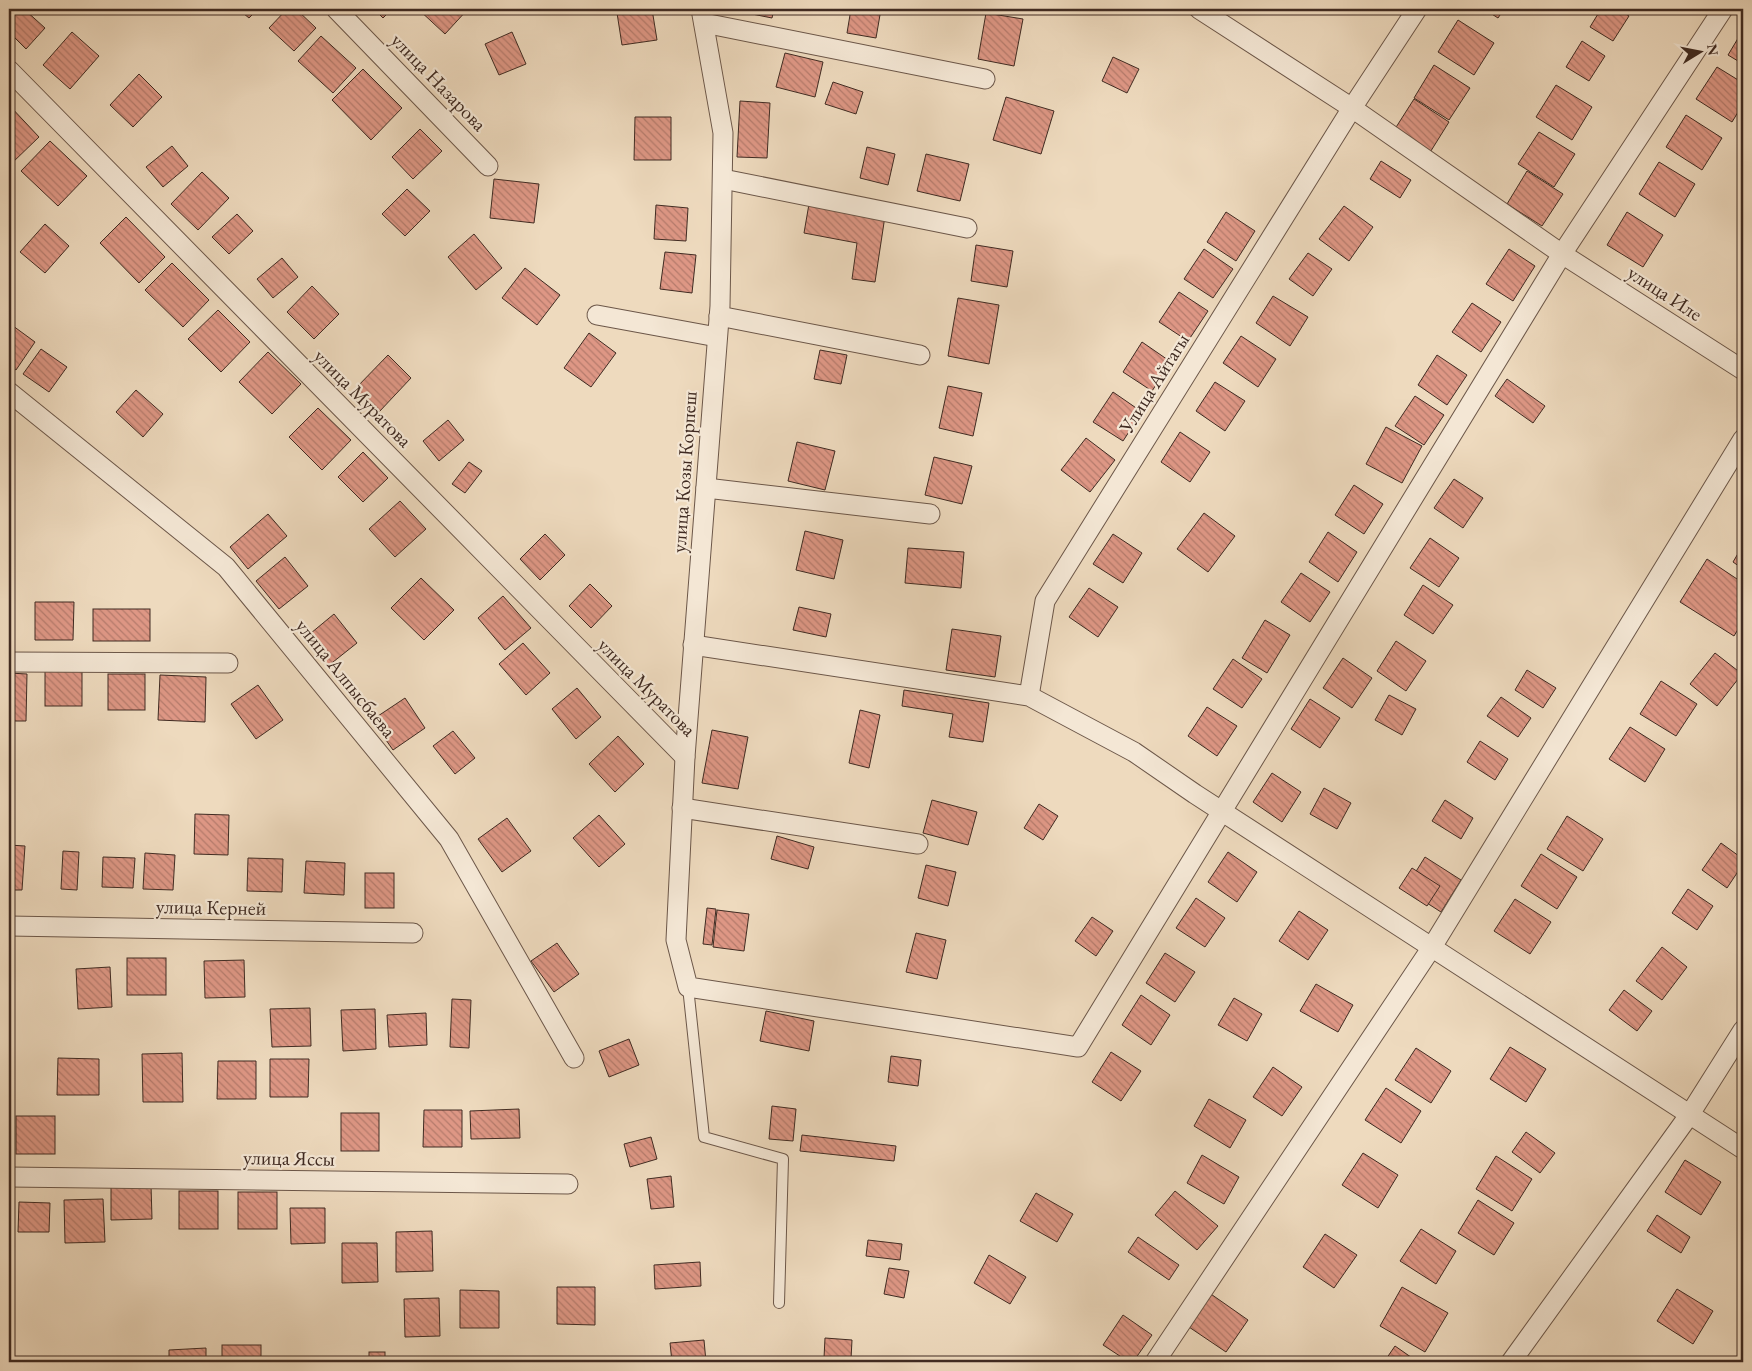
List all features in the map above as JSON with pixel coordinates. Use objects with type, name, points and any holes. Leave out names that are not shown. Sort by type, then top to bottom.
[{"type":"street","name":"улица Назарова","points":[[336,9],[488,166]]},
{"type":"street","points":[[1199,9],[1352,108],[1562,254]]},
{"type":"street","name":"Улица Айтагы","points":[[1030,696],[1045,601],[1352,108],[1417,9]]},
{"type":"street","points":[[688,987],[1078,1047],[1562,254],[1723,9]]},
{"type":"street","points":[[702,16],[985,79]]},
{"type":"street","name":"улица Козы Корпеш","points":[[688,987],[676,940],[685,757],[719,316],[724,133],[702,16]]},
{"type":"street","name":"улица Муратова","points":[[9,70],[685,757]]},
{"type":"street","points":[[722,179],[967,228]]},
{"type":"street","name":"улица Иле","points":[[1562,254],[1743,370]]},
{"type":"street","points":[[597,315],[717,337]]},
{"type":"street","points":[[719,316],[920,355]]},
{"type":"street","name":"улица Алпысбаева","points":[[9,392],[226,567],[449,840],[574,1058]]},
{"type":"street","points":[[1155,1362],[1432,947],[1743,439]]},
{"type":"street","points":[[706,488],[930,514]]},
{"type":"street","points":[[693,645],[1030,696],[1134,752],[1743,1149]]},
{"type":"street","points":[[9,662],[228,663]]},
{"type":"street","points":[[682,808],[918,844]]},
{"type":"street","name":"улица Керней","points":[[9,926],[413,933]]},
{"type":"street","points":[[1511,1362],[1690,1114],[1743,1030]]},
{"type":"street","name":"улица Яссы","points":[[9,1177],[568,1184]]},
{"type":"lane","points":[[688,987],[704,1137],[783,1159],[779,1304]]},
{"type":"building","points":[[19,9],[24,9],[45,28],[26,49],[9,32],[9,20]]},
{"type":"building","points":[[238,9],[258,9],[249,18]]},
{"type":"building","points":[[287,9],[296,9],[316,28],[294,51],[269,28]]},
{"type":"building","points":[[374,9],[392,9],[383,18]]},
{"type":"building","points":[[418,9],[468,9],[445,34]]},
{"type":"building","points":[[652,9],[657,40],[622,45],[617,13]]},
{"type":"building","points":[[743,9],[774,9],[772,18],[742,12]]},
{"type":"building","points":[[851,9],[881,9],[876,38],[847,33]]},
{"type":"building","points":[[1484,9],[1504,9],[1498,18]]},
{"type":"building","points":[[1601,9],[1618,9],[1629,16],[1613,41],[1590,27]]},
{"type":"building","points":[[986,13],[1023,19],[1014,66],[978,59]]},
{"type":"building","points":[[1458,20],[1494,43],[1474,75],[1438,52]]},
{"type":"building","points":[[1743,30],[1743,64],[1728,55]]},
{"type":"building","points":[[72,32],[99,56],[70,89],[43,65]]},
{"type":"building","points":[[512,32],[526,64],[499,75],[485,44]]},
{"type":"building","points":[[321,36],[356,68],[333,93],[298,61]]},
{"type":"building","points":[[1582,41],[1605,56],[1589,81],[1566,67]]},
{"type":"building","points":[[785,53],[823,62],[815,97],[776,87]]},
{"type":"building","points":[[1113,57],[1139,69],[1127,93],[1102,81]]},
{"type":"building","points":[[1434,65],[1470,88],[1449,120],[1414,98]]},
{"type":"building","points":[[1717,67],[1743,83],[1743,104],[1732,122],[1696,99]]},
{"type":"building","points":[[363,69],[402,108],[371,140],[332,100]]},
{"type":"building","points":[[139,74],[162,97],[133,127],[110,105]]},
{"type":"building","points":[[833,82],[863,92],[856,114],[825,104]]},
{"type":"building","points":[[1556,85],[1592,107],[1572,140],[1536,117]]},
{"type":"building","points":[[1006,97],[1054,111],[1041,154],[993,140]]},
{"type":"building","points":[[1414,99],[1449,122],[1429,154],[1393,132]]},
{"type":"building","points":[[740,101],[770,103],[767,158],[737,157]]},
{"type":"building","points":[[9,105],[39,137],[11,164],[9,161]]},
{"type":"building","points":[[1686,115],[1722,138],[1702,170],[1666,147]]},
{"type":"building","points":[[635,117],[671,117],[671,160],[634,160]]},
{"type":"building","points":[[420,129],[442,151],[413,179],[392,157]]},
{"type":"building","points":[[1539,132],[1575,154],[1554,187],[1518,164]]},
{"type":"building","points":[[50,141],[87,176],[58,206],[21,171]]},
{"type":"building","points":[[172,146],[188,166],[163,187],[146,167]]},
{"type":"building","points":[[867,147],[895,154],[888,185],[860,178]]},
{"type":"building","points":[[926,154],[969,164],[960,201],[917,191]]},
{"type":"building","points":[[1381,161],[1411,180],[1400,198],[1370,179]]},
{"type":"building","points":[[1659,162],[1695,184],[1675,217],[1639,194]]},
{"type":"building","points":[[1527,171],[1563,194],[1542,226],[1507,204]]},
{"type":"building","points":[[202,172],[229,198],[198,230],[171,204]]},
{"type":"building","points":[[494,179],[539,184],[534,223],[490,218]]},
{"type":"building","points":[[407,189],[430,211],[405,236],[382,214]]},
{"type":"building","points":[[809,204],[885,216],[875,282],[852,279],[857,243],[804,233]]},
{"type":"building","points":[[656,205],[688,208],[686,241],[654,239]]},
{"type":"building","points":[[1344,206],[1373,227],[1349,261],[1319,239]]},
{"type":"building","points":[[1226,212],[1255,231],[1236,261],[1207,242]]},
{"type":"building","points":[[1627,212],[1663,235],[1643,267],[1607,245]]},
{"type":"building","points":[[237,214],[253,231],[229,254],[212,237]]},
{"type":"building","points":[[126,217],[165,257],[139,283],[100,243]]},
{"type":"building","points":[[45,224],[69,246],[45,273],[20,252]]},
{"type":"building","points":[[474,234],[502,268],[476,290],[448,257]]},
{"type":"building","points":[[976,245],[1013,251],[1007,287],[971,281]]},
{"type":"building","points":[[1204,249],[1233,269],[1213,298],[1184,279]]},
{"type":"building","points":[[1509,249],[1535,266],[1513,301],[1486,284]]},
{"type":"building","points":[[665,252],[696,255],[692,293],[660,289]]},
{"type":"building","points":[[1308,253],[1332,269],[1313,296],[1289,279]]},
{"type":"building","points":[[282,258],[298,277],[273,298],[257,279]]},
{"type":"building","points":[[172,263],[209,300],[183,327],[145,290]]},
{"type":"building","points":[[525,268],[560,295],[537,325],[502,298]]},
{"type":"building","points":[[312,286],[339,314],[314,339],[287,312]]},
{"type":"building","points":[[1179,292],[1208,311],[1188,341],[1159,322]]},
{"type":"building","points":[[1273,296],[1308,317],[1290,346],[1256,323]]},
{"type":"building","points":[[958,298],[999,305],[989,364],[948,356]]},
{"type":"building","points":[[1472,303],[1501,322],[1481,352],[1452,332]]},
{"type":"building","points":[[218,310],[250,342],[221,372],[188,339]]},
{"type":"building","points":[[9,323],[35,342],[16,370],[9,365]]},
{"type":"building","points":[[589,333],[616,353],[591,387],[564,368]]},
{"type":"building","points":[[1241,336],[1276,359],[1258,387],[1223,363]]},
{"type":"building","points":[[1142,342],[1171,362],[1152,391],[1123,372]]},
{"type":"building","points":[[41,349],[67,367],[49,392],[23,374]]},
{"type":"building","points":[[820,350],[847,355],[841,384],[814,379]]},
{"type":"building","points":[[268,352],[301,384],[272,414],[239,382]]},
{"type":"building","points":[[388,355],[411,378],[379,412],[355,389]]},
{"type":"building","points":[[1437,355],[1467,375],[1447,405],[1418,385]]},
{"type":"building","points":[[1507,379],[1545,406],[1533,423],[1495,396]]},
{"type":"building","points":[[1215,382],[1245,401],[1225,431],[1196,411]]},
{"type":"building","points":[[948,386],[982,393],[973,436],[939,428]]},
{"type":"building","points":[[136,390],[163,414],[143,437],[116,412]]},
{"type":"building","points":[[1113,392],[1142,412],[1123,441],[1093,422]]},
{"type":"building","points":[[1415,396],[1444,415],[1424,445],[1395,426]]},
{"type":"building","points":[[318,408],[351,440],[322,470],[289,437]]},
{"type":"building","points":[[448,420],[464,440],[439,461],[423,441]]},
{"type":"building","points":[[1386,427],[1422,446],[1402,483],[1366,464]]},
{"type":"building","points":[[1180,432],[1210,452],[1190,482],[1161,462]]},
{"type":"building","points":[[1086,438],[1115,460],[1090,492],[1061,470]]},
{"type":"building","points":[[797,442],[835,451],[825,490],[788,481]]},
{"type":"building","points":[[363,452],[388,478],[363,502],[338,477]]},
{"type":"building","points":[[934,457],[972,466],[962,504],[925,495]]},
{"type":"building","points":[[469,462],[482,471],[465,493],[452,484]]},
{"type":"building","points":[[1454,479],[1483,498],[1463,528],[1434,508]]},
{"type":"building","points":[[1354,485],[1383,504],[1364,534],[1335,515]]},
{"type":"building","points":[[400,501],[426,529],[395,557],[369,529]]},
{"type":"building","points":[[1204,513],[1235,536],[1208,572],[1177,549]]},
{"type":"building","points":[[268,514],[287,536],[248,569],[230,547]]},
{"type":"building","points":[[805,531],[843,540],[834,579],[796,570]]},
{"type":"building","points":[[1328,532],[1357,552],[1338,582],[1309,562]]},
{"type":"building","points":[[545,534],[565,555],[540,580],[520,559]]},
{"type":"building","points":[[1113,534],[1142,553],[1123,583],[1093,564]]},
{"type":"building","points":[[1430,538],[1459,558],[1439,587],[1410,568]]},
{"type":"building","points":[[1743,545],[1743,569],[1733,562]]},
{"type":"building","points":[[908,548],[964,552],[961,588],[905,583]]},
{"type":"building","points":[[285,557],[308,586],[279,609],[256,581]]},
{"type":"building","points":[[1707,559],[1743,583],[1743,621],[1734,636],[1680,602]]},
{"type":"building","points":[[1301,573],[1330,592],[1310,622],[1281,602]]},
{"type":"building","points":[[421,578],[454,610],[424,640],[391,608]]},
{"type":"building","points":[[590,584],[612,606],[591,628],[569,606]]},
{"type":"building","points":[[1423,585],[1453,605],[1433,634],[1404,615]]},
{"type":"building","points":[[1089,588],[1118,607],[1098,637],[1069,617]]},
{"type":"building","points":[[503,596],[531,628],[505,650],[478,618]]},
{"type":"building","points":[[35,602],[74,602],[73,640],[35,640]]},
{"type":"building","points":[[799,607],[831,614],[826,637],[793,630]]},
{"type":"building","points":[[93,609],[150,609],[150,641],[93,641]]},
{"type":"building","points":[[334,614],[357,643],[328,666],[305,638]]},
{"type":"building","points":[[1265,620],[1290,635],[1267,673],[1242,658]]},
{"type":"building","points":[[952,629],[1001,636],[995,677],[946,670]]},
{"type":"building","points":[[1396,641],[1426,661],[1406,691],[1377,671]]},
{"type":"building","points":[[523,643],[550,673],[526,695],[499,664]]},
{"type":"building","points":[[1715,653],[1742,674],[1717,706],[1690,684]]},
{"type":"building","points":[[1343,658],[1372,678],[1352,708],[1323,688]]},
{"type":"building","points":[[1233,659],[1262,679],[1242,708],[1213,689]]},
{"type":"building","points":[[45,670],[82,670],[82,706],[45,706]]},
{"type":"building","points":[[1527,670],[1556,688],[1543,708],[1515,690]]},
{"type":"building","points":[[9,673],[27,674],[26,721],[9,721]]},
{"type":"building","points":[[108,674],[145,674],[145,710],[108,710]]},
{"type":"building","points":[[160,675],[206,677],[205,722],[158,720]]},
{"type":"building","points":[[1661,681],[1697,704],[1676,736],[1640,714]]},
{"type":"building","points":[[258,685],[283,720],[256,739],[231,704]]},
{"type":"building","points":[[577,688],[601,717],[576,739],[552,709]]},
{"type":"building","points":[[904,690],[989,703],[983,742],[949,737],[953,714],[902,706]]},
{"type":"building","points":[[1389,695],[1416,709],[1402,735],[1375,720]]},
{"type":"building","points":[[1501,697],[1531,718],[1518,737],[1487,716]]},
{"type":"building","points":[[405,698],[425,728],[393,750],[372,720]]},
{"type":"building","points":[[1310,699],[1340,718],[1320,748],[1291,729]]},
{"type":"building","points":[[1207,707],[1237,726],[1217,756],[1188,736]]},
{"type":"building","points":[[860,710],[880,715],[869,768],[849,763]]},
{"type":"building","points":[[1630,727],[1665,749],[1645,782],[1609,759]]},
{"type":"building","points":[[712,730],[748,737],[738,789],[702,783]]},
{"type":"building","points":[[453,731],[475,758],[455,774],[433,746]]},
{"type":"building","points":[[618,736],[644,764],[615,792],[589,764]]},
{"type":"building","points":[[1480,741],[1508,759],[1495,780],[1467,762]]},
{"type":"building","points":[[1272,773],[1301,792],[1282,822],[1253,802]]},
{"type":"building","points":[[1324,788],[1351,803],[1337,829],[1310,814]]},
{"type":"building","points":[[932,800],[977,812],[968,845],[923,833]]},
{"type":"building","points":[[1445,800],[1473,818],[1461,839],[1432,821]]},
{"type":"building","points":[[1039,804],[1058,816],[1043,840],[1024,828]]},
{"type":"building","points":[[195,814],[229,815],[228,855],[194,854]]},
{"type":"building","points":[[599,815],[625,844],[599,867],[573,838]]},
{"type":"building","points":[[1567,816],[1603,839],[1583,871],[1547,849]]},
{"type":"building","points":[[507,818],[531,851],[502,872],[478,839]]},
{"type":"building","points":[[777,836],[814,847],[808,869],[771,859]]},
{"type":"building","points":[[1721,843],[1743,859],[1743,864],[1727,888],[1702,870]]},
{"type":"building","points":[[9,845],[25,846],[22,890],[9,890]]},
{"type":"building","points":[[63,851],[79,852],[77,890],[61,889]]},
{"type":"building","points":[[1228,852],[1257,872],[1237,902],[1208,882]]},
{"type":"building","points":[[145,853],[175,855],[173,890],[143,889]]},
{"type":"building","points":[[1541,854],[1577,877],[1557,909],[1521,886]]},
{"type":"building","points":[[103,857],[135,858],[133,888],[102,887]]},
{"type":"building","points":[[1425,857],[1461,880],[1441,912],[1405,889]]},
{"type":"building","points":[[248,858],[283,859],[282,892],[247,891]]},
{"type":"building","points":[[306,861],[345,863],[344,895],[304,893]]},
{"type":"building","points":[[926,865],[956,872],[948,906],[918,898]]},
{"type":"building","points":[[1412,868],[1440,886],[1427,906],[1399,888]]},
{"type":"building","points":[[365,873],[394,873],[394,908],[365,908]]},
{"type":"building","points":[[1688,889],[1713,906],[1697,930],[1672,913]]},
{"type":"building","points":[[1196,898],[1225,918],[1205,947],[1176,928]]},
{"type":"building","points":[[1515,899],[1551,922],[1530,954],[1494,931]]},
{"type":"building","points":[[707,908],[716,909],[712,945],[703,944]]},
{"type":"building","points":[[717,910],[749,914],[744,951],[713,947]]},
{"type":"building","points":[[1299,911],[1328,930],[1308,960],[1279,941]]},
{"type":"building","points":[[1092,917],[1113,931],[1096,956],[1075,941]]},
{"type":"building","points":[[916,933],[946,940],[937,979],[906,972]]},
{"type":"building","points":[[557,943],[579,974],[554,992],[531,961]]},
{"type":"building","points":[[1662,947],[1687,967],[1662,1000],[1636,981]]},
{"type":"building","points":[[1165,953],[1195,972],[1175,1002],[1146,983]]},
{"type":"building","points":[[127,958],[166,958],[166,995],[127,995]]},
{"type":"building","points":[[244,960],[245,997],[205,998],[204,961]]},
{"type":"building","points":[[110,967],[112,1007],[78,1009],[76,969]]},
{"type":"building","points":[[1316,984],[1353,1005],[1338,1032],[1300,1011]]},
{"type":"building","points":[[1624,990],[1652,1011],[1637,1031],[1609,1010]]},
{"type":"building","points":[[1141,995],[1170,1015],[1151,1045],[1122,1025]]},
{"type":"building","points":[[1234,998],[1262,1014],[1247,1041],[1218,1025]]},
{"type":"building","points":[[452,999],[471,1000],[469,1048],[450,1047]]},
{"type":"building","points":[[310,1008],[311,1046],[272,1047],[270,1009]]},
{"type":"building","points":[[375,1009],[376,1049],[343,1051],[341,1010]]},
{"type":"building","points":[[766,1011],[814,1021],[809,1051],[760,1041]]},
{"type":"building","points":[[426,1013],[427,1045],[389,1047],[387,1015]]},
{"type":"building","points":[[629,1039],[639,1065],[609,1077],[599,1051]]},
{"type":"building","points":[[1510,1047],[1546,1069],[1526,1102],[1490,1079]]},
{"type":"building","points":[[1416,1048],[1451,1071],[1431,1103],[1395,1080]]},
{"type":"building","points":[[1111,1052],[1141,1071],[1121,1101],[1092,1082]]},
{"type":"building","points":[[182,1053],[183,1102],[143,1102],[142,1054]]},
{"type":"building","points":[[891,1056],[921,1060],[918,1086],[888,1082]]},
{"type":"building","points":[[58,1058],[99,1059],[99,1095],[57,1095]]},
{"type":"building","points":[[270,1059],[309,1059],[308,1097],[270,1097]]},
{"type":"building","points":[[218,1061],[256,1061],[256,1099],[217,1099]]},
{"type":"building","points":[[1273,1067],[1302,1087],[1282,1116],[1253,1097]]},
{"type":"building","points":[[1386,1088],[1421,1111],[1401,1143],[1365,1120]]},
{"type":"building","points":[[1209,1099],[1246,1120],[1230,1148],[1194,1126]]},
{"type":"building","points":[[772,1106],[796,1109],[793,1141],[769,1139]]},
{"type":"building","points":[[519,1109],[520,1138],[471,1139],[470,1111]]},
{"type":"building","points":[[424,1110],[462,1110],[462,1147],[423,1147]]},
{"type":"building","points":[[341,1113],[379,1113],[379,1151],[341,1151]]},
{"type":"building","points":[[16,1116],[55,1116],[55,1154],[16,1154]]},
{"type":"building","points":[[1526,1132],[1555,1153],[1540,1173],[1512,1152]]},
{"type":"building","points":[[802,1135],[896,1146],[894,1161],[800,1151]]},
{"type":"building","points":[[651,1137],[657,1159],[630,1167],[624,1144]]},
{"type":"building","points":[[1363,1153],[1398,1175],[1378,1208],[1342,1185]]},
{"type":"building","points":[[1202,1155],[1239,1177],[1224,1204],[1187,1183]]},
{"type":"building","points":[[1496,1156],[1532,1179],[1512,1211],[1476,1189]]},
{"type":"building","points":[[1685,1160],[1721,1182],[1701,1215],[1665,1192]]},
{"type":"building","points":[[671,1176],[674,1207],[651,1209],[647,1179]]},
{"type":"building","points":[[151,1185],[152,1219],[111,1220],[111,1186]]},
{"type":"building","points":[[179,1191],[218,1191],[218,1229],[179,1229]]},
{"type":"building","points":[[1175,1191],[1218,1226],[1197,1250],[1155,1215]]},
{"type":"building","points":[[238,1192],[277,1192],[277,1229],[238,1229]]},
{"type":"building","points":[[1036,1193],[1073,1214],[1057,1242],[1020,1221]]},
{"type":"building","points":[[103,1199],[105,1242],[65,1243],[64,1200]]},
{"type":"building","points":[[1478,1200],[1514,1223],[1494,1255],[1458,1233]]},
{"type":"building","points":[[19,1202],[50,1203],[49,1232],[18,1232]]},
{"type":"building","points":[[290,1208],[325,1208],[325,1243],[291,1244]]},
{"type":"building","points":[[1657,1215],[1690,1237],[1681,1253],[1647,1231]]},
{"type":"building","points":[[1421,1229],[1456,1251],[1436,1284],[1400,1261]]},
{"type":"building","points":[[432,1231],[433,1271],[396,1272],[396,1232]]},
{"type":"building","points":[[1325,1234],[1357,1255],[1334,1288],[1303,1267]]},
{"type":"building","points":[[1138,1237],[1179,1265],[1169,1280],[1128,1252]]},
{"type":"building","points":[[868,1240],[902,1244],[900,1260],[866,1256]]},
{"type":"building","points":[[342,1243],[377,1243],[378,1282],[342,1283]]},
{"type":"building","points":[[989,1255],[1026,1277],[1010,1304],[974,1283]]},
{"type":"building","points":[[700,1262],[701,1286],[655,1289],[654,1265]]},
{"type":"building","points":[[889,1268],[909,1271],[904,1298],[884,1294]]},
{"type":"building","points":[[557,1287],[595,1287],[595,1325],[557,1324]]},
{"type":"building","points":[[1402,1287],[1448,1313],[1425,1352],[1380,1326]]},
{"type":"building","points":[[1677,1289],[1713,1311],[1693,1344],[1657,1321]]},
{"type":"building","points":[[460,1290],[499,1291],[499,1328],[460,1328]]},
{"type":"building","points":[[1208,1292],[1248,1320],[1226,1352],[1186,1325]]},
{"type":"building","points":[[439,1298],[440,1336],[405,1337],[404,1299]]},
{"type":"building","points":[[1123,1315],[1152,1335],[1133,1362],[1129,1362],[1103,1345]]},
{"type":"building","points":[[825,1338],[852,1340],[851,1359],[824,1358]]},
{"type":"building","points":[[704,1340],[706,1362],[672,1362],[670,1343]]},
{"type":"building","points":[[222,1345],[261,1345],[261,1362],[222,1362]]},
{"type":"building","points":[[1395,1346],[1418,1362],[1384,1362]]},
{"type":"building","points":[[206,1348],[206,1362],[169,1362],[169,1350]]},
{"type":"building","points":[[369,1352],[385,1352],[385,1362],[369,1362]]},
{"type":"building","points":[[156,1358],[156,1362],[117,1362],[117,1359]]},
{"type":"building","points":[[109,1359],[109,1362],[73,1362],[73,1360]]},
{"type":"building","points":[[13,1360],[54,1360],[54,1362],[13,1362]]}]
